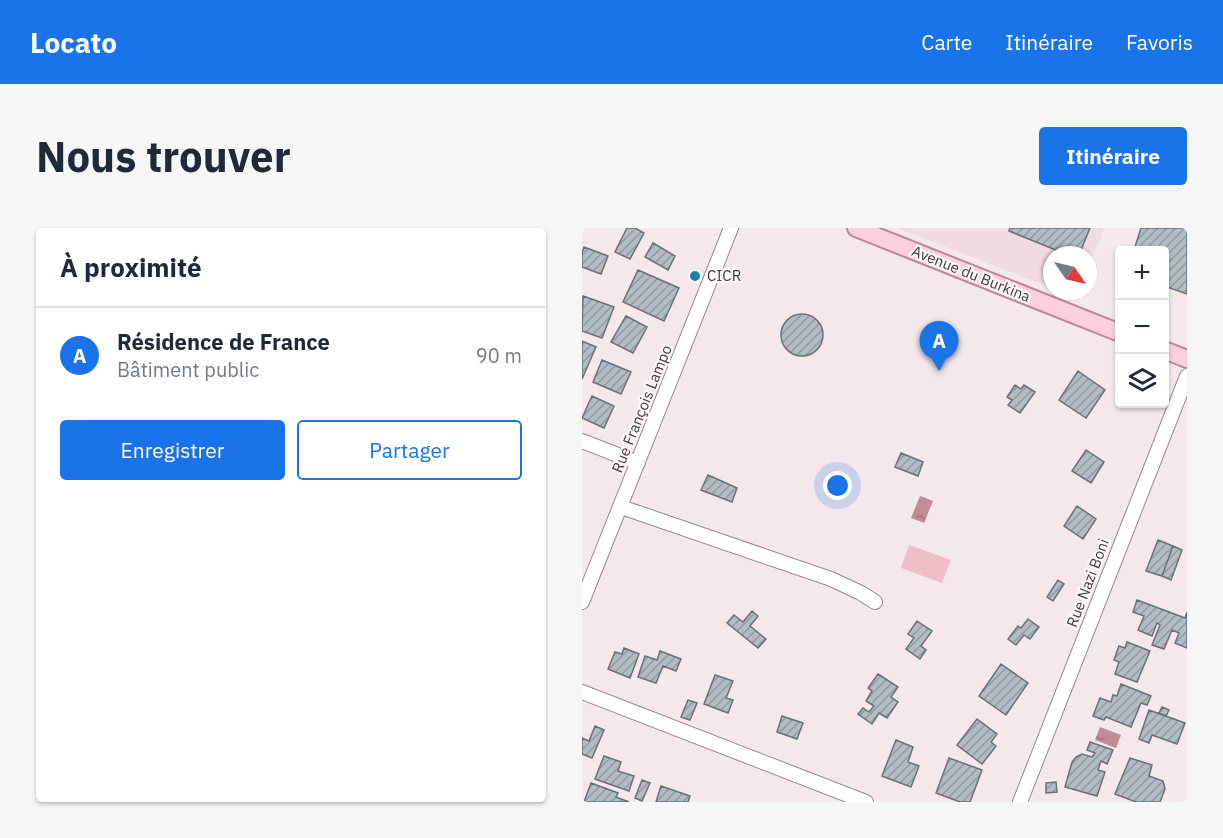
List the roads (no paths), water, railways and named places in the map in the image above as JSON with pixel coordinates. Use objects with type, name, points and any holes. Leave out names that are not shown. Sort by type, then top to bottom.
[{"type":"main road","name":"Avenue du Burkina","points":[[856,228],[1115,331]]},
{"type":"main road","points":[[1169,352],[1187,359]]},
{"type":"street","name":"Rue François Lampo","points":[[582,602],[731,228]]},
{"type":"street","name":"Rue Nazi Boni","points":[[1020,802],[1187,376]]},
{"type":"street","points":[[582,441],[638,463]]},
{"type":"street","points":[[621,507],[831,579],[875,602]]},
{"type":"street","points":[[582,692],[866,802]]},
{"type":"water","points":[[920,496],[933,501],[924,523],[911,518]]},
{"type":"water","points":[[1100,727],[1121,735],[1116,748],[1095,740]]},
{"type":"place","name":"CICR","points":[[695,276]]},
{"type":"place","name":"Résidence de France","points":[[939,371]]}]
